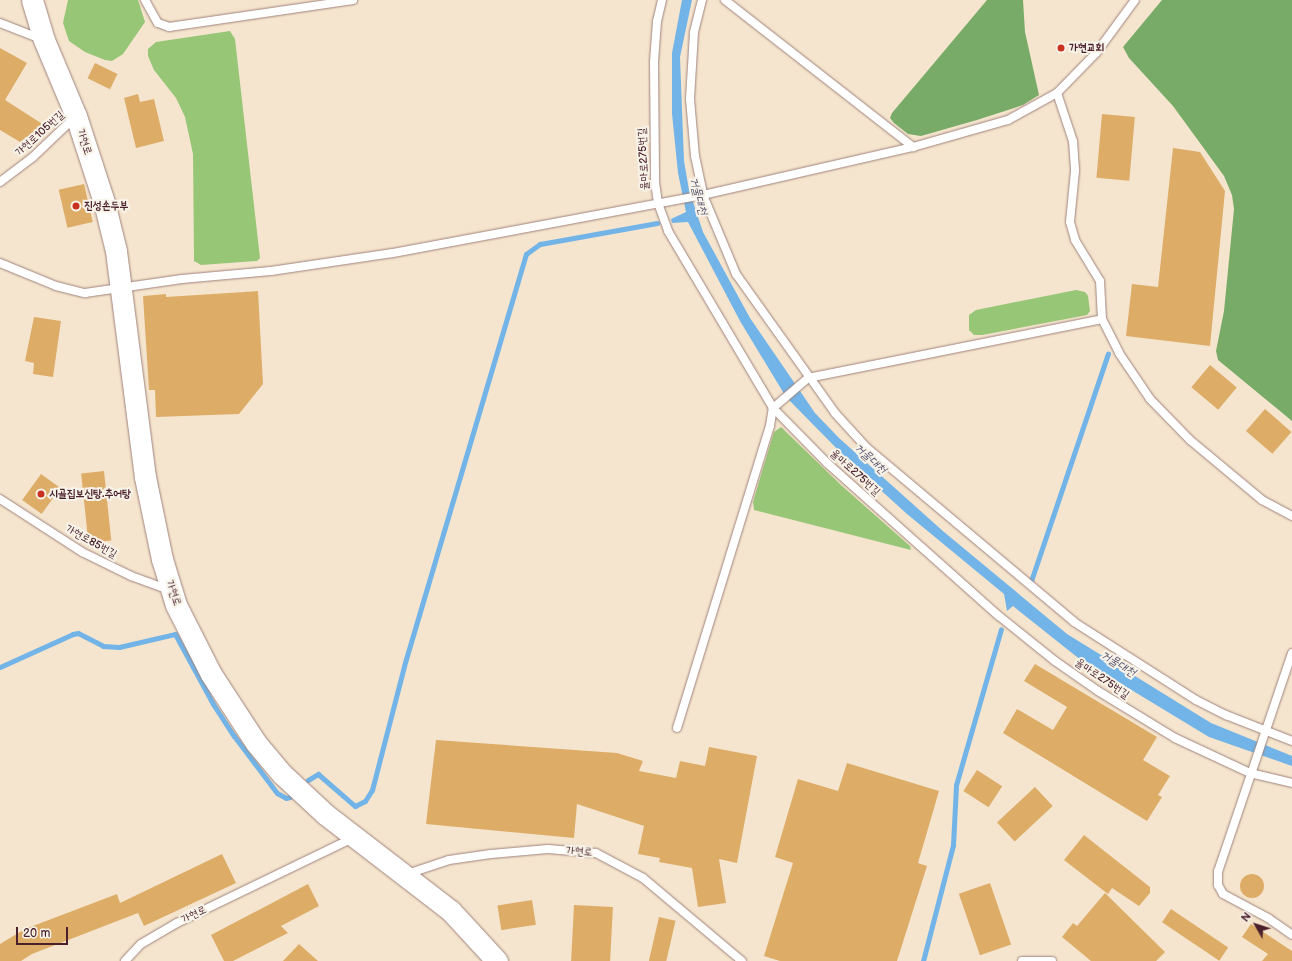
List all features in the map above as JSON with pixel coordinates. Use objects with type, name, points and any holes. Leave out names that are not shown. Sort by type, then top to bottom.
[{"type":"street","name":"가현로","points":[[32,0],[44,40],[76,116],[104,202],[116,251],[145,477],[160,552],[176,605],[211,674],[256,744],[292,784],[325,814],[406,874],[451,911],[497,961]]},
{"type":"lane","points":[[145,0],[158,23],[170,27],[353,0]]},
{"type":"lane","name":"율마로275번길","points":[[662,0],[657,21],[654,62],[655,182],[658,203],[668,231],[773,408],[827,464],[999,616],[1055,661],[1098,691],[1169,734],[1250,773],[1292,783]]},
{"type":"lane","points":[[702,0],[694,33],[690,98],[695,156],[703,195],[736,274],[808,378],[835,414],[867,448],[1074,622],[1196,700],[1226,715],[1292,741]]},
{"type":"lane","points":[[725,0],[913,146]]},
{"type":"lane","points":[[0,263],[56,286],[85,293],[182,279],[271,271],[393,253],[703,195],[913,146],[1008,120],[1057,93],[1097,52],[1136,0]]},
{"type":"lane","points":[[0,23],[44,40]]},
{"type":"lane","points":[[1057,93],[1073,141],[1075,171],[1070,222],[1075,240],[1100,281],[1102,319],[1119,353],[1164,414],[1241,484],[1262,500],[1292,516]]},
{"type":"lane","name":"가현로105번길","points":[[0,182],[33,157],[76,116]]},
{"type":"lane","points":[[677,728],[770,426],[773,408],[808,378],[1102,319]]},
{"type":"lane","name":"가현로85번길","points":[[1,501],[82,552],[131,576],[172,591]]},
{"type":"lane","points":[[1292,653],[1218,871],[1218,885],[1223,894],[1268,918],[1292,935]]},
{"type":"lane","name":"가현로","points":[[124,961],[141,944],[178,923],[356,836]]},
{"type":"lane","name":"가현로","points":[[406,874],[449,860],[491,854],[548,849],[596,853],[643,878],[742,961]]},
{"type":"lane","points":[[1022,961],[1052,961]]},
{"type":"green space","points":[[68,0],[138,0],[145,22],[123,54],[112,61],[105,60],[85,52],[69,41],[63,23]]},
{"type":"green space","points":[[987,0],[1023,0],[1025,32],[1039,95],[1023,105],[977,120],[921,136],[908,134],[890,118],[892,113]]},
{"type":"green space","points":[[1162,0],[1292,0],[1292,421],[1218,360],[1216,351],[1224,311],[1234,209],[1232,195],[1224,176],[1173,106],[1129,58],[1123,47]]},
{"type":"green space","points":[[230,31],[235,39],[260,258],[257,261],[201,265],[194,261],[193,154],[185,117],[176,98],[154,70],[148,56],[148,49],[156,42]]},
{"type":"green space","points":[[1076,290],[1085,292],[1088,296],[1090,311],[1087,315],[982,335],[974,335],[969,330],[969,315],[976,310]]},
{"type":"green space","points":[[781,427],[842,486],[910,546],[911,550],[754,510],[753,502],[774,432]]},
{"type":"water","points":[[682,0],[692,0],[680,57],[684,161],[689,190],[703,232],[750,318],[815,413],[839,438],[944,532],[1067,634],[1211,723],[1292,756],[1292,766],[1209,737],[1077,657],[1013,606],[1007,611],[1004,594],[907,514],[853,465],[786,397],[740,321],[688,222],[672,223],[671,219],[686,212],[678,173],[672,114],[672,53]]},
{"type":"building","points":[[0,48],[27,63],[5,100],[44,125],[30,148],[0,130]]},
{"type":"building","points":[[95,63],[117,74],[110,89],[88,78]]},
{"type":"building","points":[[138,94],[140,102],[154,99],[164,141],[136,148],[124,98]]},
{"type":"building","points":[[1102,114],[1135,117],[1129,181],[1096,178]]},
{"type":"building","points":[[1173,148],[1200,152],[1225,191],[1210,346],[1126,336],[1132,284],[1158,287]]},
{"type":"building","name":"진성손두부","points":[[84,184],[93,222],[67,228],[59,190]]},
{"type":"building","points":[[258,291],[263,384],[239,414],[156,417],[155,390],[149,390],[143,296],[166,294],[166,297]]},
{"type":"building","points":[[34,317],[61,321],[53,377],[33,374],[34,363],[25,361]]},
{"type":"building","points":[[1210,365],[1237,387],[1218,410],[1191,387]]},
{"type":"building","points":[[1265,409],[1291,432],[1272,454],[1246,431]]},
{"type":"building","points":[[104,471],[111,541],[88,543],[81,473]]},
{"type":"building","name":"시골집보신탕.추어탕","points":[[41,474],[60,488],[42,514],[22,500]]},
{"type":"building","points":[[1035,664],[1157,737],[1143,760],[1170,776],[1158,795],[1162,797],[1147,821],[1003,733],[1017,709],[1053,730],[1067,707],[1024,681]]},
{"type":"building","points":[[436,740],[617,753],[643,761],[639,771],[676,778],[680,761],[705,766],[709,747],[757,756],[737,863],[719,859],[726,903],[698,907],[692,868],[659,862],[660,858],[638,854],[644,826],[577,804],[574,838],[426,824]]},
{"type":"building","points":[[847,763],[939,791],[918,863],[927,866],[897,961],[780,961],[764,956],[793,863],[775,857],[798,779],[838,791]]},
{"type":"building","points":[[977,770],[1002,786],[989,807],[963,791]]},
{"type":"building","points":[[1035,787],[1053,806],[1015,841],[997,822]]},
{"type":"building","points":[[1084,835],[1150,887],[1150,893],[1139,906],[1112,888],[1108,894],[1064,860]]},
{"type":"building","points":[[222,854],[236,883],[144,926],[138,913],[32,954],[21,961],[0,961],[0,944],[25,929],[117,894],[120,903]]},
{"type":"building","points":[[1252,874],[1261,877],[1264,886],[1261,895],[1252,898],[1243,895],[1240,886],[1243,877]]},
{"type":"building","points":[[990,883],[1011,944],[980,955],[959,894]]},
{"type":"building","points":[[308,884],[319,906],[281,926],[288,933],[233,961],[224,961],[211,935]]},
{"type":"building","points":[[1105,893],[1165,952],[1156,961],[1091,961],[1062,937],[1073,923],[1077,926]]},
{"type":"building","points":[[532,900],[536,925],[501,930],[497,905]]},
{"type":"building","points":[[574,905],[613,907],[610,961],[571,961]]},
{"type":"building","points":[[1171,909],[1228,948],[1219,961],[1162,922]]},
{"type":"building","points":[[659,917],[676,921],[666,961],[649,961]]},
{"type":"building","points":[[1251,924],[1292,951],[1292,961],[1262,961],[1268,954],[1242,937]]},
{"type":"building","points":[[299,944],[318,961],[283,961]]},
{"type":"waterway","points":[[308,780],[318,774],[355,806],[365,801],[372,790],[406,659],[526,254],[540,244],[657,223]]},
{"type":"waterway","points":[[1031,581],[1108,354]]},
{"type":"waterway","points":[[923,961],[953,845],[956,785],[1001,629]]},
{"type":"waterway","points":[[0,667],[78,633],[103,646],[119,647],[175,634],[213,704],[234,736],[277,793],[286,798],[290,797]]},
{"type":"place","name":"가현교회","points":[[1061,48]]},
{"type":"place","name":"진성손두부","points":[[76,206]]},
{"type":"place","name":"시골집보신탕.추어탕","points":[[41,494]]},
{"type":"water label","name":"거물대천","points":[[698,196]]},
{"type":"water label","name":"거물대천","points":[[870,459]]},
{"type":"water label","name":"거물대천","points":[[1118,664]]}]
